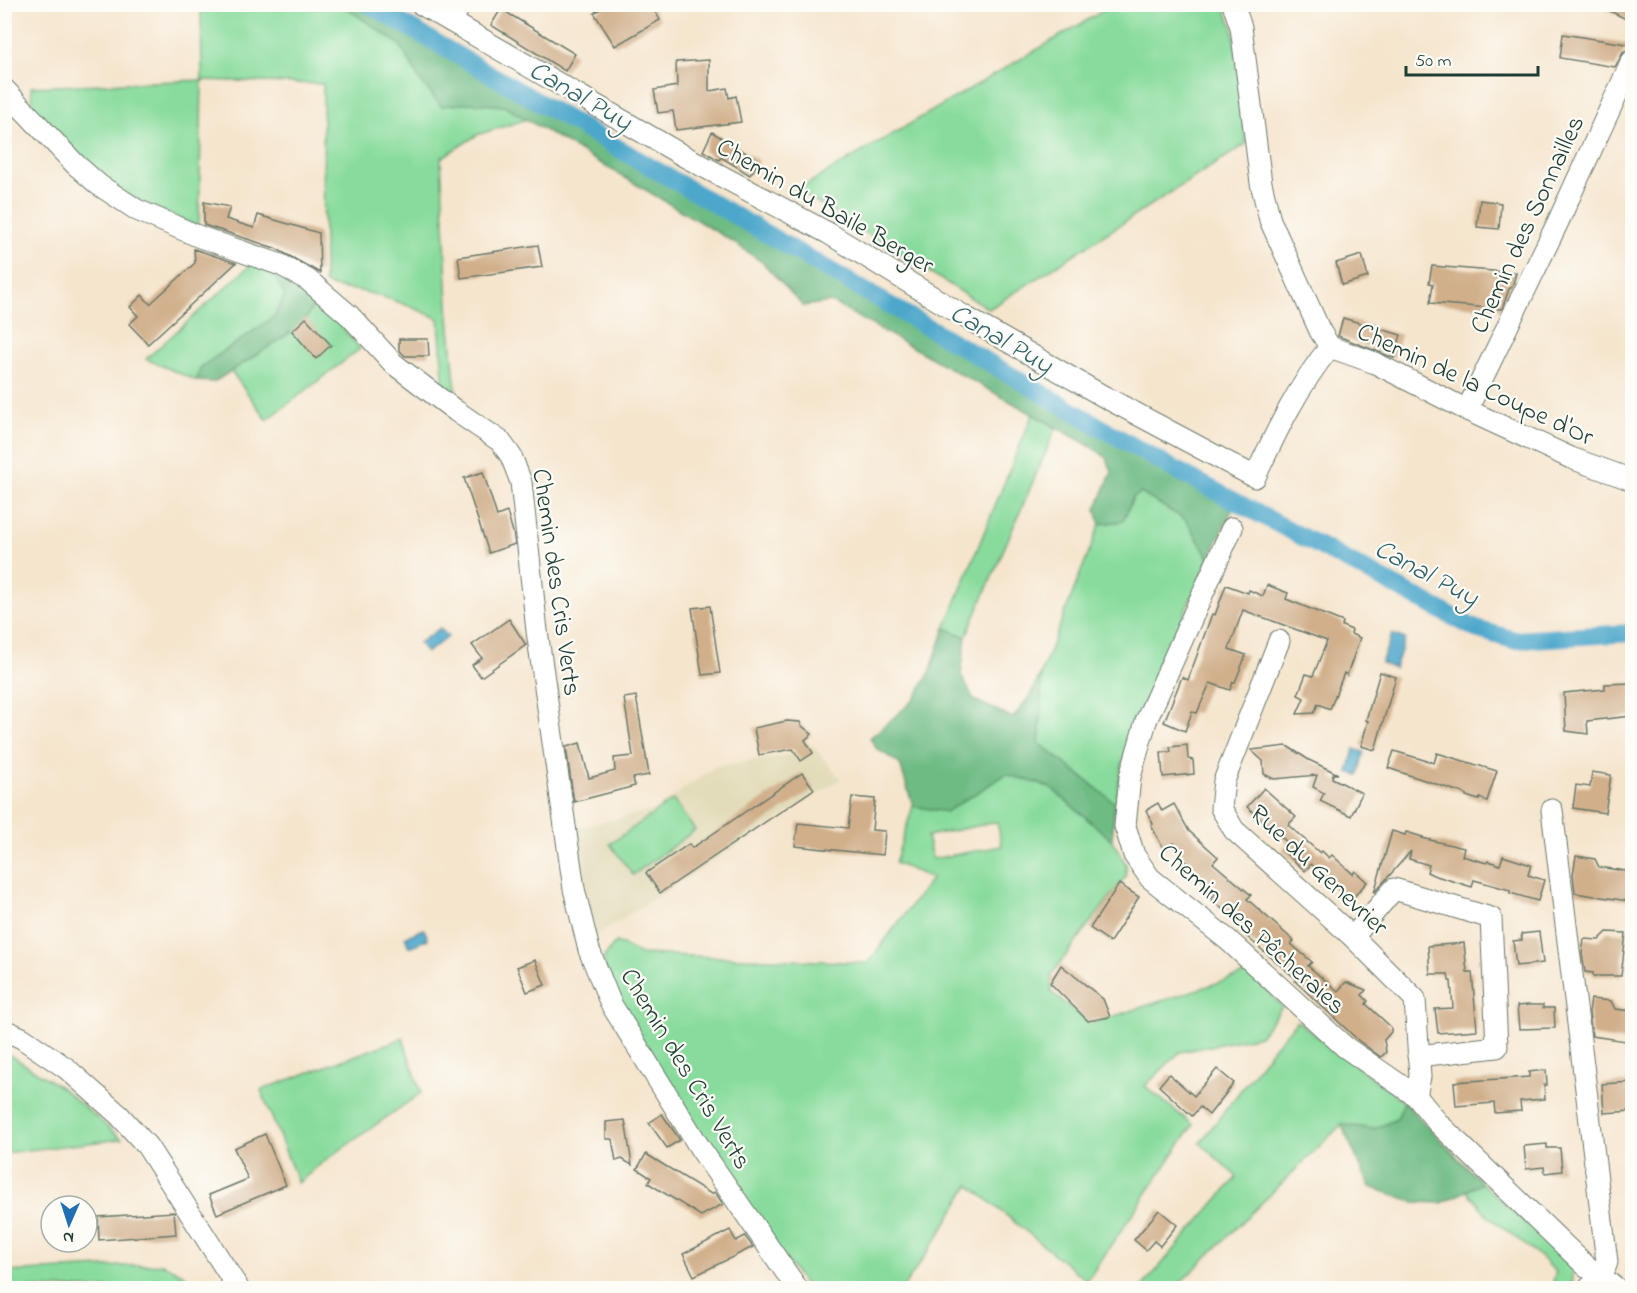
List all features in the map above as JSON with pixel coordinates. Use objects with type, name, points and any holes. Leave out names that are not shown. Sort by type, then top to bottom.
[{"type":"street","name":"Chemin du Baile Berger","points":[[421,4],[456,14],[682,155],[828,233],[967,318],[1255,477],[1280,425],[1314,366],[1330,346]]},
{"type":"street","name":"Chemin de la Coupe d'Or","points":[[1233,4],[1241,27],[1261,183],[1270,220],[1320,331],[1330,346],[1376,363],[1467,410],[1571,458],[1632,480]]},
{"type":"street","name":"Chemin des Sonnailles","points":[[1467,410],[1557,224],[1632,61]]},
{"type":"street","name":"Chemin des Cris Verts","points":[[4,89],[75,164],[99,185],[136,210],[200,237],[280,265],[308,280],[350,316],[394,364],[500,441],[511,456],[521,482],[537,631],[574,889],[589,950],[611,1004],[682,1120],[797,1288]]},
{"type":"street","name":"Chemin des Pêcheraies","points":[[1232,528],[1146,721],[1130,777],[1125,826],[1134,855],[1150,878],[1228,940],[1345,1047],[1416,1096],[1438,1123],[1602,1285]]},
{"type":"street","name":"Rue du Genevrier","points":[[1279,641],[1224,782],[1221,808],[1234,830],[1353,937],[1415,999],[1419,1077],[1416,1096]]},
{"type":"street","points":[[1552,810],[1607,1262],[1602,1285]]},
{"type":"street","points":[[1353,937],[1394,889],[1491,918],[1497,1047],[1418,1056]]},
{"type":"street","points":[[4,1030],[22,1038],[66,1068],[119,1115],[147,1146],[238,1288]]},
{"type":"shaded area","points":[[812,745],[841,779],[594,937],[573,829],[654,810],[716,766],[796,754]]},
{"type":"green space","points":[[201,5],[342,5],[401,45],[420,80],[441,105],[473,103],[504,106],[527,119],[477,135],[441,158],[448,306],[456,393],[444,393],[439,319],[384,297],[324,283],[323,84],[202,80]]},
{"type":"green space","points":[[342,5],[362,5],[1233,508],[1209,558],[1186,520],[1141,493],[1133,497],[1123,521],[1100,524],[1096,509],[1112,472],[1107,458],[1090,446],[831,302],[803,306],[763,263],[732,241],[504,106],[473,103],[441,106],[420,80],[400,45]]},
{"type":"green space","points":[[1113,5],[1223,5],[1233,27],[1246,144],[989,309],[797,190]]},
{"type":"green space","points":[[202,80],[199,227],[120,193],[33,109],[31,87]]},
{"type":"green space","points":[[254,262],[269,267],[285,295],[274,317],[201,367],[197,381],[146,359]]},
{"type":"green space","points":[[269,267],[318,298],[301,326],[214,382],[197,381],[200,368],[274,317],[285,295]]},
{"type":"green space","points":[[318,298],[360,349],[267,420],[231,371],[301,326]]},
{"type":"green space","points":[[1033,413],[1056,428],[966,637],[945,628]]},
{"type":"green space","points":[[1141,493],[1186,520],[1209,558],[1141,710],[1124,755],[1115,803],[1039,743],[1041,673],[1100,524],[1123,521],[1133,497]]},
{"type":"green space","points":[[945,628],[966,637],[961,675],[974,700],[1013,718],[1029,697],[1041,673],[1039,743],[1115,803],[1112,840],[1050,787],[1006,774],[946,812],[913,806],[900,764],[876,748],[870,738],[914,700],[930,672]]},
{"type":"green space","points":[[1006,774],[1050,787],[1112,840],[1126,864],[1126,876],[1051,975],[1051,992],[1090,1024],[1251,972],[1282,1007],[1260,1036],[1180,1052],[1145,1086],[1193,1125],[1087,1281],[969,1185],[903,1288],[807,1288],[725,1179],[605,982],[604,957],[616,942],[641,954],[868,963],[932,878],[895,863],[913,806],[946,811]],"holes":[[[997,822],[1002,846],[932,859],[927,836]]]},
{"type":"green space","points":[[673,800],[695,830],[633,875],[610,844]]},
{"type":"green space","points":[[1297,1021],[1404,1102],[1397,1119],[1374,1129],[1341,1125],[1175,1288],[1141,1288],[1237,1177],[1200,1143],[1274,1047]]},
{"type":"green space","points":[[403,1038],[421,1093],[323,1162],[298,1183],[261,1090]]},
{"type":"green space","points":[[5,1052],[62,1088],[122,1139],[5,1153]]},
{"type":"green space","points":[[1404,1102],[1482,1183],[1442,1203],[1414,1202],[1370,1187],[1341,1124],[1374,1129],[1397,1119]]},
{"type":"green space","points":[[1482,1183],[1570,1264],[1573,1283],[1570,1288],[1551,1288],[1556,1272],[1537,1254],[1489,1217],[1467,1191]]},
{"type":"green space","points":[[163,1264],[183,1274],[198,1288],[5,1288],[5,1272]]},
{"type":"water","points":[[440,628],[448,637],[426,653],[419,643]]},
{"type":"water","points":[[1392,634],[1405,639],[1395,668],[1381,663]]},
{"type":"water","points":[[1354,749],[1364,752],[1358,775],[1348,772]]},
{"type":"water","points":[[424,929],[428,939],[409,947],[405,937]]},
{"type":"building","points":[[608,4],[651,4],[660,20],[615,46],[594,13]]},
{"type":"building","points":[[1596,4],[1632,4],[1632,22]]},
{"type":"building","points":[[501,9],[575,54],[565,71],[491,25]]},
{"type":"building","points":[[1563,34],[1632,45],[1632,49],[1624,51],[1615,67],[1560,58]]},
{"type":"building","points":[[709,60],[709,91],[727,88],[729,98],[736,96],[741,122],[676,130],[673,111],[658,113],[654,90],[677,86],[676,62]]},
{"type":"building","points":[[712,132],[759,161],[750,175],[721,157],[719,160],[703,151]]},
{"type":"building","points":[[1480,200],[1501,203],[1499,229],[1477,227]]},
{"type":"building","points":[[204,202],[230,207],[226,219],[254,228],[258,215],[319,233],[320,273],[275,248],[204,225]]},
{"type":"building","points":[[538,245],[542,267],[461,278],[458,257]]},
{"type":"building","points":[[194,249],[236,263],[148,344],[129,324],[138,316],[130,307],[142,295],[150,304],[195,263]]},
{"type":"building","points":[[1362,255],[1368,277],[1342,285],[1336,263]]},
{"type":"building","points":[[1432,266],[1516,273],[1502,309],[1430,303],[1433,284],[1429,283]]},
{"type":"building","points":[[306,318],[331,345],[316,359],[292,331]]},
{"type":"building","points":[[1343,318],[1401,335],[1394,358],[1338,336]]},
{"type":"building","points":[[399,339],[428,339],[429,356],[405,356],[399,350]]},
{"type":"building","points":[[483,472],[497,516],[507,512],[515,544],[489,553],[464,478]]},
{"type":"building","points":[[1226,585],[1263,596],[1267,585],[1288,593],[1286,599],[1343,622],[1342,626],[1352,630],[1351,634],[1360,638],[1347,675],[1344,673],[1330,709],[1318,704],[1314,713],[1297,714],[1304,698],[1298,695],[1306,674],[1313,676],[1327,641],[1243,610],[1229,649],[1246,655],[1230,690],[1210,683],[1197,713],[1192,712],[1185,731],[1164,722],[1182,677],[1188,680],[1212,614],[1215,615]]},
{"type":"building","points":[[710,606],[720,673],[702,675],[692,608]]},
{"type":"building","points":[[509,619],[526,645],[481,677],[472,665],[482,658],[472,645]]},
{"type":"building","points":[[1380,672],[1396,677],[1375,750],[1361,746]]},
{"type":"building","points":[[1632,683],[1632,716],[1587,721],[1588,734],[1566,731],[1564,693],[1605,689],[1605,684]]},
{"type":"building","points":[[636,696],[649,775],[633,778],[635,786],[574,802],[566,747],[580,743],[589,778],[615,771],[614,758],[633,756],[624,698]]},
{"type":"building","points":[[787,721],[800,722],[812,734],[805,740],[813,753],[801,761],[793,749],[759,755],[754,728]]},
{"type":"building","points":[[1187,745],[1188,759],[1193,760],[1194,774],[1163,777],[1161,752],[1171,752],[1170,747]]},
{"type":"building","points":[[1287,746],[1338,774],[1333,774],[1332,778],[1362,793],[1351,816],[1320,801],[1324,793],[1313,787],[1317,775],[1274,779],[1264,774],[1263,761],[1251,750]]},
{"type":"building","points":[[1394,751],[1434,763],[1437,753],[1497,771],[1487,801],[1466,796],[1466,794],[1388,768]]},
{"type":"building","points":[[1592,772],[1611,775],[1605,813],[1573,808],[1576,785],[1590,787]]},
{"type":"building","points":[[802,773],[814,789],[660,893],[646,873],[689,844],[692,848]]},
{"type":"building","points":[[1264,788],[1296,817],[1288,825],[1320,853],[1322,851],[1329,858],[1332,855],[1353,874],[1355,871],[1367,882],[1351,900],[1311,864],[1305,871],[1282,850],[1288,843],[1247,807]]},
{"type":"building","points":[[852,797],[875,799],[872,830],[885,831],[883,855],[795,846],[798,823],[848,828]]},
{"type":"building","points":[[1158,803],[1162,811],[1174,804],[1189,831],[1218,857],[1213,863],[1251,895],[1247,899],[1294,941],[1291,944],[1312,962],[1308,966],[1338,991],[1346,982],[1366,990],[1362,995],[1368,1001],[1366,1004],[1391,1027],[1391,1032],[1384,1040],[1386,1052],[1381,1057],[1359,1041],[1295,981],[1296,979],[1246,936],[1249,932],[1211,899],[1216,893],[1191,869],[1174,843],[1163,848],[1146,810]]},
{"type":"building","points":[[1392,831],[1405,835],[1406,832],[1464,848],[1462,856],[1487,863],[1488,861],[1500,865],[1503,856],[1531,865],[1528,875],[1544,880],[1538,901],[1474,880],[1472,887],[1433,875],[1427,872],[1429,865],[1409,859],[1411,851],[1374,893]]},
{"type":"building","points":[[1576,856],[1595,859],[1599,867],[1632,872],[1632,892],[1630,891],[1628,901],[1575,893],[1573,874]]},
{"type":"building","points":[[1119,884],[1139,897],[1110,942],[1090,928]]},
{"type":"building","points":[[1539,932],[1543,963],[1516,966],[1513,941],[1522,940],[1521,934]]},
{"type":"building","points":[[1607,932],[1626,933],[1621,976],[1593,976],[1593,973],[1585,972],[1582,954],[1584,939],[1599,940]]},
{"type":"building","points":[[1464,943],[1467,972],[1472,972],[1477,1030],[1438,1033],[1435,1009],[1453,1008],[1451,981],[1449,981],[1448,974],[1430,974],[1428,946]]},
{"type":"building","points":[[535,960],[545,985],[527,992],[517,967]]},
{"type":"building","points":[[1061,965],[1103,999],[1110,1017],[1088,1021],[1050,983]]},
{"type":"building","points":[[1591,999],[1611,1001],[1615,1009],[1632,1011],[1632,1042],[1592,1036],[1589,1012]]},
{"type":"building","points":[[1517,1006],[1554,1008],[1555,1028],[1519,1029]]},
{"type":"building","points":[[1217,1069],[1234,1083],[1209,1115],[1200,1107],[1192,1116],[1159,1086],[1169,1074],[1194,1096]]},
{"type":"building","points":[[1546,1070],[1545,1099],[1520,1101],[1521,1111],[1495,1113],[1494,1103],[1456,1106],[1454,1082],[1529,1077],[1529,1072]]},
{"type":"building","points":[[1632,1082],[1632,1111],[1604,1113],[1602,1084]]},
{"type":"building","points":[[662,1114],[680,1140],[667,1148],[649,1123]]},
{"type":"building","points":[[625,1120],[632,1165],[622,1159],[616,1161],[612,1139],[606,1139],[606,1122]]},
{"type":"building","points":[[265,1134],[286,1185],[217,1214],[209,1195],[248,1179],[234,1148]]},
{"type":"building","points":[[1547,1144],[1547,1148],[1560,1148],[1562,1171],[1545,1173],[1544,1167],[1526,1169],[1524,1146]]},
{"type":"building","points":[[646,1154],[711,1194],[715,1192],[723,1204],[701,1216],[648,1183],[651,1178],[637,1169]]},
{"type":"building","points":[[1159,1210],[1177,1225],[1160,1246],[1154,1241],[1146,1250],[1134,1240]]},
{"type":"building","points":[[174,1212],[176,1234],[99,1240],[99,1217]]},
{"type":"building","points":[[730,1230],[736,1241],[745,1236],[753,1247],[694,1276],[683,1254]]},
{"type":"waterway","name":"Canal Puy","points":[[369,4],[1161,462],[1476,629],[1514,640],[1632,633]]}]
